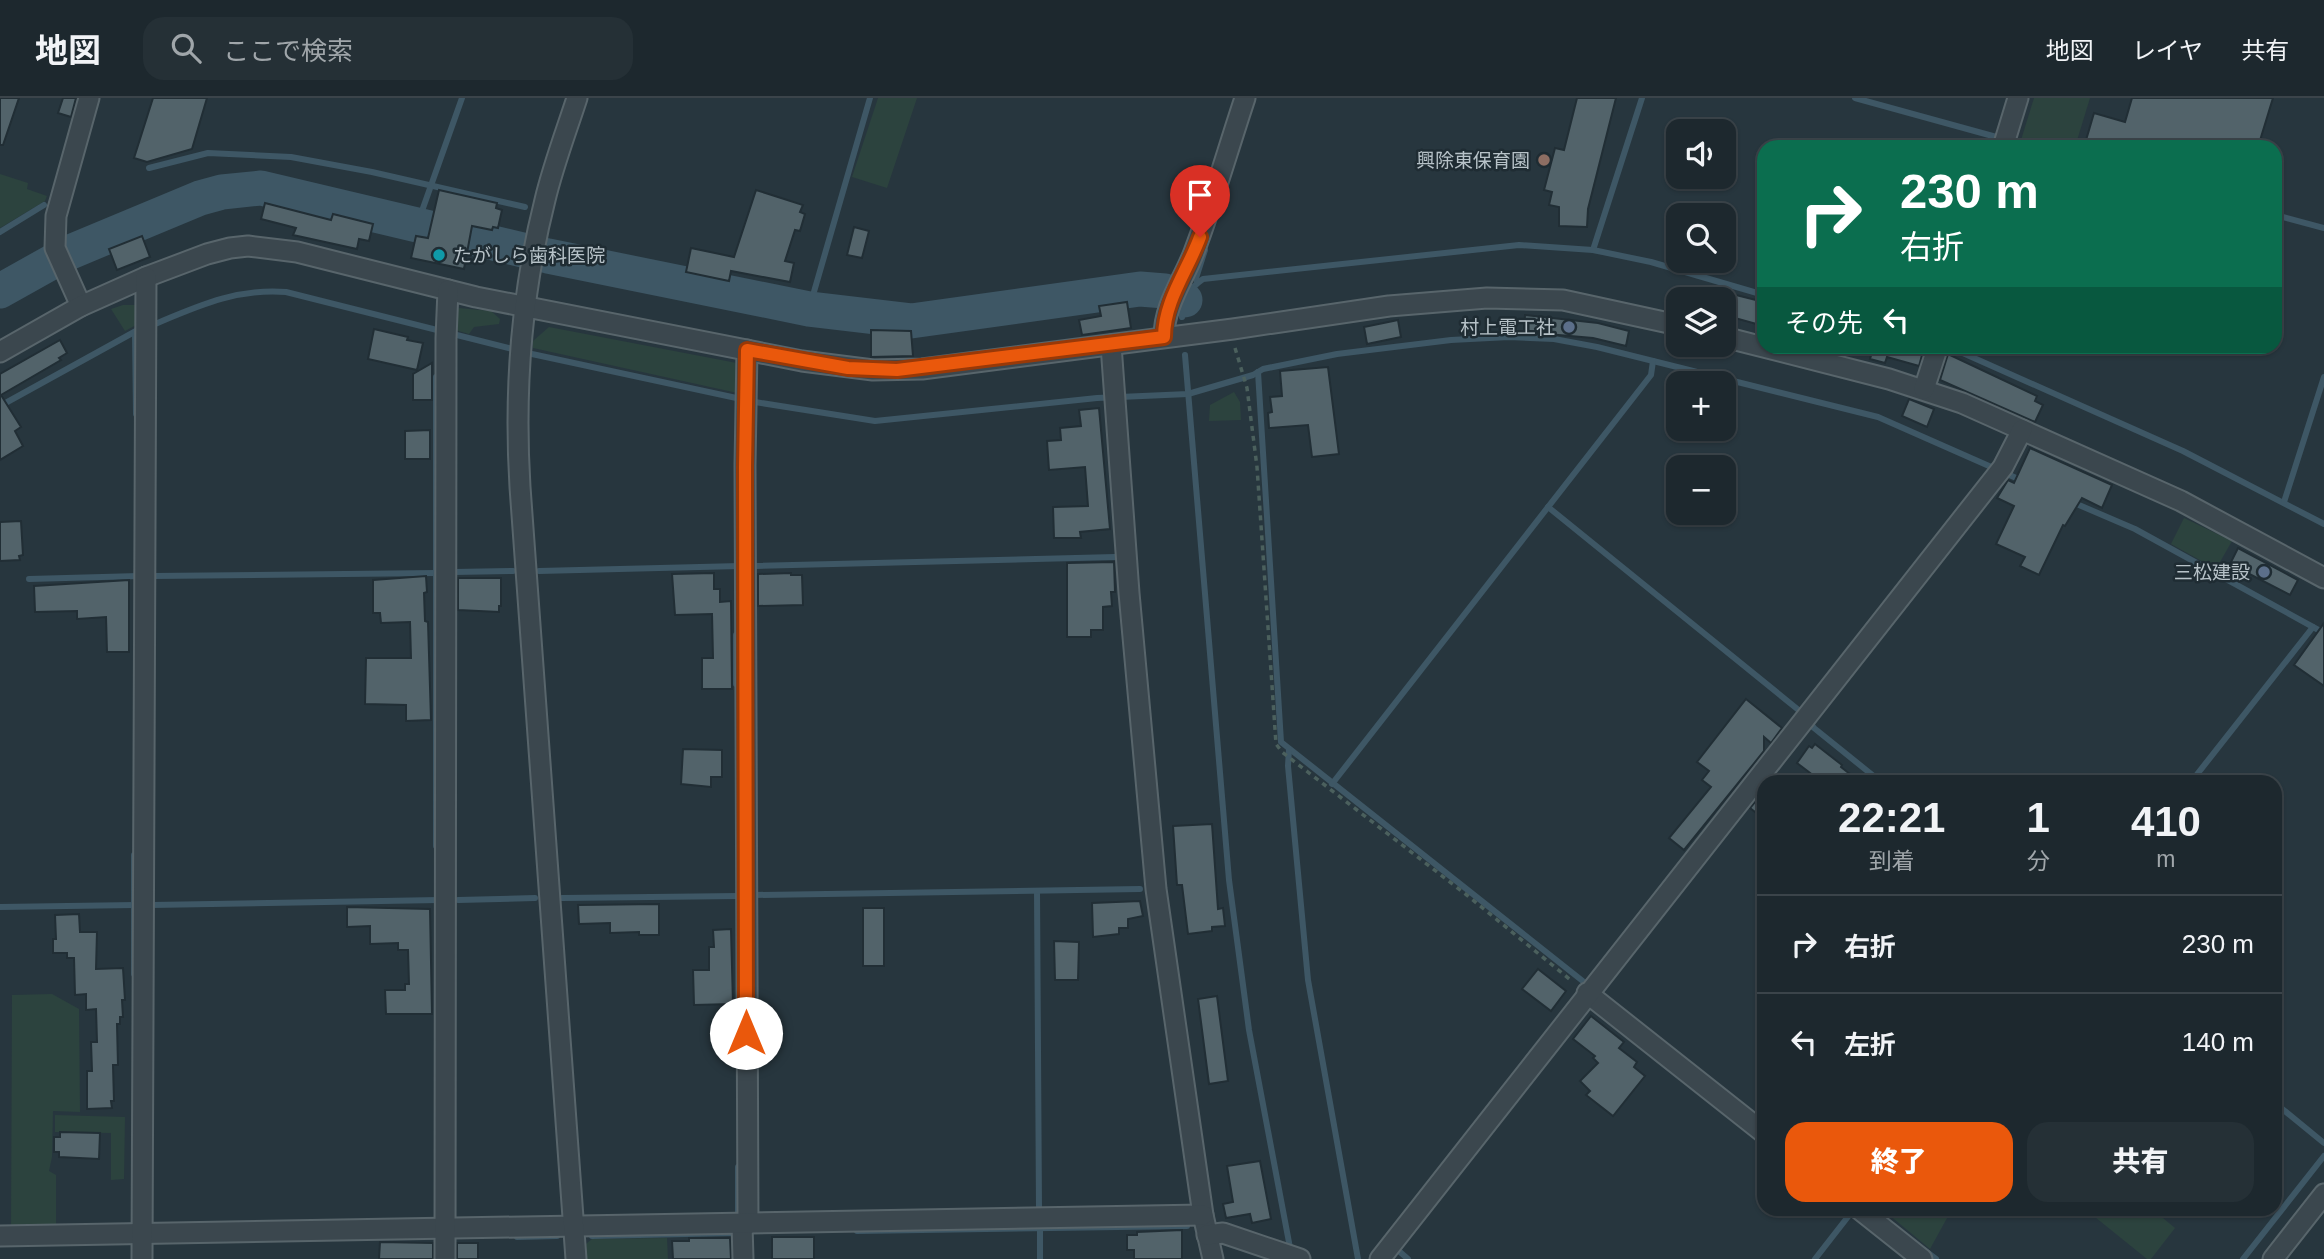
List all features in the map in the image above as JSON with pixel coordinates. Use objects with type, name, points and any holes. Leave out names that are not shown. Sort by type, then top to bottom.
[{"type":"street","points":[[81,306],[58,257],[56,216],[89,98]]},
{"type":"street","points":[[576,1259],[518,453],[520,351],[524,307],[545,197],[577,98]]},
{"type":"street","points":[[1164,337],[1164,320],[1169,304],[1196,246],[1245,98]]},
{"type":"street","points":[[2005,140],[2018,98]]},
{"type":"street","points":[[0,352],[81,306],[146,277],[207,254],[248,246],[297,252],[524,307],[848,368],[897,370],[1111,345],[1389,306],[1520,298],[1563,300],[1666,322]]},
{"type":"street","points":[[142,1259],[146,277]]},
{"type":"street","points":[[445,1259],[448,290]]},
{"type":"street","points":[[1736,340],[1757,346]]},
{"type":"street","points":[[1111,345],[1156,889],[1203,1215],[1213,1259]]},
{"type":"street","points":[[743,1259],[747,350]]},
{"type":"street","points":[[1789,354],[1924,389],[1985,412],[2181,501],[2324,578]]},
{"type":"street","points":[[1924,389],[1936,354]]},
{"type":"street","points":[[1762,775],[2000,472],[2022,430]]},
{"type":"street","points":[[1388,1256],[1591,990],[1757,782]]},
{"type":"street","points":[[1591,990],[1757,1127]]},
{"type":"street","points":[[2273,1259],[2324,1194]]},
{"type":"street","points":[[0,1237],[1203,1215]]},
{"type":"street","points":[[1868,1216],[1922,1259]]},
{"type":"street","points":[[1207,1235],[1223,1233],[1291,1256]]},
{"type":"path","points":[[1233,329],[1235,347],[1245,380],[1260,506],[1276,744],[1285,754],[1591,990]]},
{"type":"green space","points":[[878,98],[917,98],[887,188],[852,177]]},
{"type":"green space","points":[[2034,98],[2090,98],[2077,140],[2021,140]]},
{"type":"green space","points":[[0,174],[28,183],[27,189],[47,196],[45,201],[0,228]]},
{"type":"green space","points":[[123,305],[137,305],[138,324],[125,331],[111,309]]},
{"type":"green space","points":[[459,308],[491,311],[500,319],[499,324],[474,327],[469,334],[452,329],[453,312]]},
{"type":"green space","points":[[549,327],[742,364],[742,394],[533,348],[533,341]]},
{"type":"green space","points":[[1234,392],[1240,402],[1241,420],[1209,421],[1210,405]]},
{"type":"green space","points":[[2184,518],[2232,541],[2216,569],[2171,544]]},
{"type":"green space","points":[[52,994],[79,1009],[80,1112],[53,1111],[49,1171],[56,1175],[56,1226],[11,1228],[12,995]]},
{"type":"green space","points":[[55,1115],[125,1117],[124,1179],[111,1180],[111,1133],[55,1132]]},
{"type":"green space","points":[[1890,1216],[1948,1216],[1930,1249]]},
{"type":"green space","points":[[2094,1216],[2160,1216],[2175,1228],[2151,1259],[2147,1259]]},
{"type":"green space","points":[[667,1238],[668,1259],[587,1259],[586,1244],[592,1239]]},
{"type":"building","points":[[0,98],[19,98],[3,145],[0,145]]},
{"type":"building","points":[[63,98],[76,98],[71,117],[58,113]]},
{"type":"building","points":[[153,98],[207,98],[192,149],[147,162],[134,158]]},
{"type":"building","points":[[1577,98],[1616,98],[1588,209],[1587,227],[1559,226],[1559,207],[1549,205],[1552,192],[1544,190],[1555,148],[1564,150]]},
{"type":"building","points":[[2132,98],[2273,98],[2260,140],[2086,140],[2094,113],[2125,122]]},
{"type":"building","points":[[439,190],[497,203],[496,208],[502,210],[498,228],[493,227],[492,230],[472,226],[464,269],[411,258],[416,236],[428,238]]},
{"type":"building","points":[[756,190],[803,205],[800,212],[805,214],[800,231],[795,230],[785,261],[794,263],[790,282],[731,271],[729,281],[686,272],[691,248],[734,257]]},
{"type":"building","points":[[265,203],[331,220],[333,214],[373,224],[369,241],[359,239],[357,249],[293,235],[296,228],[261,219]]},
{"type":"building","points":[[854,227],[869,231],[862,258],[847,255]]},
{"type":"building","points":[[142,236],[150,257],[117,270],[109,249]]},
{"type":"building","points":[[1736,295],[1757,300],[1757,324],[1736,318]]},
{"type":"building","points":[[1127,302],[1131,328],[1082,335],[1079,320],[1101,316],[1099,306]]},
{"type":"building","name":"村上電工社","points":[[1525,315],[1598,323],[1629,331],[1626,346],[1593,338],[1524,332]]},
{"type":"building","points":[[1398,320],[1401,337],[1367,344],[1364,327]]},
{"type":"building","points":[[374,329],[423,343],[417,370],[368,359]]},
{"type":"building","points":[[871,330],[911,331],[913,356],[871,357]]},
{"type":"building","points":[[60,340],[67,353],[59,358],[61,360],[1,395],[21,427],[15,431],[23,446],[0,460],[0,374]]},
{"type":"building","points":[[1871,354],[1922,354],[1919,366],[1887,357],[1885,363],[1870,359]]},
{"type":"building","points":[[1948,354],[2037,396],[2035,401],[2043,405],[2035,422],[1940,380]]},
{"type":"building","points":[[432,363],[432,400],[413,400],[413,374]]},
{"type":"building","points":[[1328,367],[1339,454],[1312,457],[1308,425],[1269,428],[1268,413],[1272,412],[1270,397],[1282,396],[1280,371]]},
{"type":"building","points":[[1909,399],[1934,409],[1927,427],[1902,416]]},
{"type":"building","points":[[1099,408],[1110,529],[1080,532],[1081,538],[1054,538],[1053,507],[1088,506],[1085,467],[1049,470],[1047,441],[1061,440],[1060,428],[1081,426],[1079,410]]},
{"type":"building","points":[[430,430],[430,459],[405,459],[405,431]]},
{"type":"building","points":[[2030,448],[2112,485],[2102,508],[2082,498],[2065,526],[2063,525],[2039,575],[2020,566],[2025,557],[1996,544],[2014,506],[1997,498],[2008,480],[2014,483]]},
{"type":"building","points":[[21,521],[23,555],[19,556],[20,560],[0,561],[0,522]]},
{"type":"building","name":"三松建設","points":[[2238,548],[2298,580],[2290,595],[2230,564]]},
{"type":"building","points":[[1114,562],[1115,592],[1111,592],[1112,606],[1103,607],[1103,630],[1091,630],[1091,637],[1067,637],[1067,563]]},
{"type":"building","points":[[714,573],[714,589],[720,589],[720,602],[731,601],[732,689],[702,689],[702,658],[713,658],[712,614],[675,615],[672,574]]},
{"type":"building","points":[[758,574],[802,575],[803,605],[758,606]]},
{"type":"building","points":[[426,576],[427,592],[424,593],[425,621],[428,622],[431,720],[406,721],[406,705],[365,704],[366,658],[411,658],[410,622],[381,623],[380,613],[373,613],[373,580]]},
{"type":"building","points":[[458,578],[501,578],[499,612],[458,610]]},
{"type":"building","points":[[129,580],[129,652],[107,652],[106,617],[77,619],[77,611],[35,612],[34,586]]},
{"type":"building","points":[[2324,623],[2324,686],[2294,665]]},
{"type":"building","points":[[1746,699],[1782,728],[1771,743],[1764,737],[1764,751],[1684,850],[1669,838],[1711,787],[1702,780],[1709,771],[1697,762]]},
{"type":"building","points":[[1815,744],[1851,775],[1813,775],[1797,763],[1809,746],[1812,748]]},
{"type":"building","points":[[683,749],[722,750],[722,777],[711,777],[711,787],[681,784]]},
{"type":"building","points":[[1757,800],[1757,814],[1750,808]]},
{"type":"building","points":[[1212,824],[1218,909],[1223,908],[1225,926],[1212,927],[1212,931],[1188,934],[1182,885],[1177,885],[1173,826]]},
{"type":"building","points":[[1140,901],[1143,916],[1128,919],[1128,928],[1119,928],[1119,934],[1093,937],[1092,903]]},
{"type":"building","points":[[659,904],[659,935],[639,935],[639,932],[610,933],[610,923],[579,924],[578,905]]},
{"type":"building","points":[[347,907],[430,909],[432,1014],[386,1014],[385,990],[405,990],[405,984],[409,984],[408,950],[398,950],[398,943],[370,944],[370,926],[347,927]]},
{"type":"building","points":[[863,908],[884,908],[884,966],[863,966]]},
{"type":"building","points":[[79,914],[80,932],[97,932],[96,969],[123,968],[125,1000],[122,1000],[123,1017],[120,1017],[120,1024],[117,1024],[118,1065],[113,1065],[112,1108],[87,1109],[87,1071],[92,1071],[91,1042],[97,1042],[96,1009],[86,1010],[86,994],[75,995],[74,958],[67,958],[67,953],[53,953],[53,939],[56,939],[55,915]]},
{"type":"building","points":[[731,929],[733,1004],[694,1005],[693,970],[709,970],[709,947],[714,947],[713,930]]},
{"type":"building","points":[[1054,941],[1079,942],[1078,980],[1055,980]]},
{"type":"building","points":[[1538,969],[1566,991],[1551,1011],[1522,989]]},
{"type":"building","points":[[1217,996],[1228,1081],[1209,1084],[1198,999]]},
{"type":"building","points":[[1591,1016],[1624,1042],[1619,1048],[1637,1062],[1634,1067],[1645,1076],[1613,1116],[1586,1095],[1590,1091],[1580,1081],[1598,1063],[1593,1058],[1595,1056],[1573,1039]]},
{"type":"building","points":[[60,1132],[100,1133],[99,1159],[59,1157],[59,1152],[54,1152],[54,1137],[60,1137]]},
{"type":"building","points":[[1260,1161],[1271,1219],[1252,1223],[1250,1214],[1226,1218],[1223,1204],[1233,1202],[1227,1166]]},
{"type":"building","points":[[1182,1230],[1182,1259],[1134,1259],[1134,1250],[1127,1250],[1127,1235]]},
{"type":"building","points":[[772,1237],[814,1237],[814,1259],[772,1259]]},
{"type":"building","points":[[689,1238],[730,1238],[731,1259],[673,1259],[672,1241],[689,1241]]},
{"type":"building","points":[[380,1242],[433,1243],[433,1259],[379,1259]]},
{"type":"building","points":[[457,1243],[478,1243],[478,1259],[457,1259]]},
{"type":"waterway","points":[[417,225],[462,98]]},
{"type":"waterway","points":[[809,309],[870,98]]},
{"type":"waterway","points":[[1593,250],[1642,98]]},
{"type":"waterway","points":[[1855,98],[2000,138]]},
{"type":"waterway","points":[[149,168],[208,153],[291,157],[372,172],[525,207]]},
{"type":"waterway","points":[[0,291],[68,253],[200,198],[222,192],[261,188],[548,256],[809,309],[911,321],[1140,289],[1165,291],[1185,300]]},
{"type":"waterway","points":[[0,232],[44,205]]},
{"type":"waterway","points":[[2282,217],[2324,228]]},
{"type":"waterway","points":[[1182,317],[1187,295],[1203,279],[1519,245],[1593,250],[1651,262],[1757,293]]},
{"type":"waterway","points":[[65,246],[68,253]]},
{"type":"waterway","points":[[1197,283],[1196,278],[1205,250]]},
{"type":"waterway","points":[[155,324],[202,305],[234,296],[268,291],[286,292],[532,354],[755,402],[875,421],[1097,398],[1188,394],[1253,375],[1263,369],[1337,354],[1451,340],[1509,337],[1554,339],[1597,347],[1878,417],[2023,481]]},
{"type":"waterway","points":[[0,406],[136,331]]},
{"type":"waterway","points":[[135,332],[136,414]]},
{"type":"waterway","points":[[1965,354],[2183,451],[2324,524]]},
{"type":"waterway","points":[[1185,355],[1229,880],[1249,1030],[1291,1253]]},
{"type":"waterway","points":[[1332,784],[1651,375],[1653,361]]},
{"type":"waterway","points":[[1258,372],[1281,742],[1589,986]]},
{"type":"waterway","points":[[436,377],[436,846]]},
{"type":"waterway","points":[[2284,502],[2324,377]]},
{"type":"waterway","points":[[2072,502],[2135,529],[2324,633]]},
{"type":"waterway","points":[[1548,507],[1801,712],[1814,728],[1872,775]]},
{"type":"waterway","points":[[756,566],[1115,557]]},
{"type":"waterway","points":[[539,571],[740,566]]},
{"type":"waterway","points":[[454,572],[513,571]]},
{"type":"waterway","points":[[153,576],[436,573]]},
{"type":"waterway","points":[[29,579],[139,576]]},
{"type":"waterway","points":[[2197,775],[2313,627]]},
{"type":"waterway","points":[[736,635],[736,684]]},
{"type":"waterway","points":[[1289,749],[1288,766],[1308,980],[1358,1259]]},
{"type":"waterway","points":[[134,855],[134,974]]},
{"type":"waterway","points":[[755,895],[1140,889]]},
{"type":"waterway","points":[[1037,891],[1039,1208]]},
{"type":"waterway","points":[[562,898],[739,896]]},
{"type":"waterway","points":[[458,900],[535,898]]},
{"type":"waterway","points":[[152,905],[439,900]]},
{"type":"waterway","points":[[0,907],[135,905]]},
{"type":"waterway","points":[[2282,1109],[2324,1143]]},
{"type":"waterway","points":[[2282,1209],[2324,1156]]},
{"type":"waterway","points":[[738,1167],[738,1215]]},
{"type":"waterway","points":[[1815,1259],[1849,1216]]},
{"type":"waterway","points":[[2243,1259],[2277,1216]]},
{"type":"waterway","points":[[1040,1225],[1040,1259]]},
{"type":"waterway","points":[[857,1231],[1187,1226]]},
{"type":"waterway","points":[[592,1236],[733,1233]]},
{"type":"waterway","points":[[517,1237],[557,1236]]},
{"type":"waterway","points":[[1924,1250],[1936,1259]]},
{"type":"waterway","points":[[1400,1252],[1408,1259]]},
{"type":"place","name":"興除東保育園","points":[[1544,160]]},
{"type":"place","name":"たがしら歯科医院","points":[[439,255]]},
{"type":"place","name":"村上電工社","points":[[1569,327]]},
{"type":"place","name":"三松建設","points":[[2264,572]]},
{"type":"route","points":[[746,1033],[747,350],[848,368],[897,370],[1164,337],[1164,320],[1169,304],[1200,237]]}]
